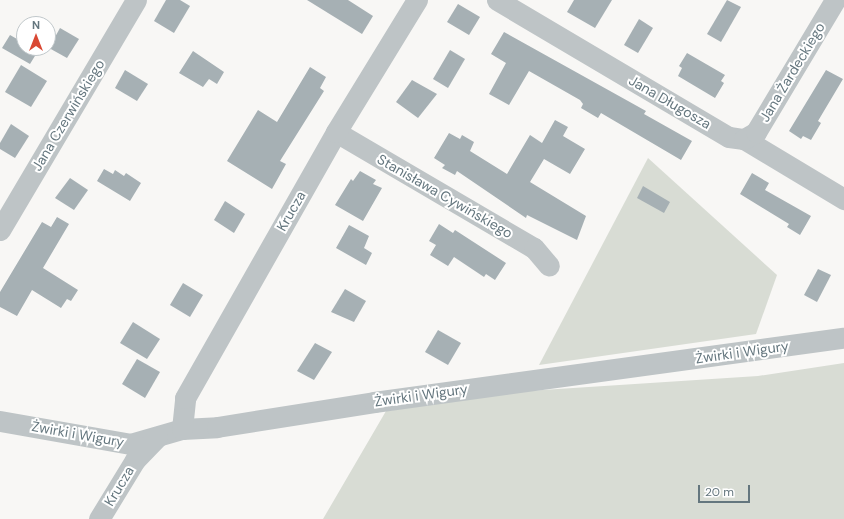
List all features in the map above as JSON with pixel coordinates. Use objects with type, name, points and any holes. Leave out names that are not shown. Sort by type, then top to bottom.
[{"type":"street","name":"Jana Czerwińskiego","points":[[0,230],[136,0]]},
{"type":"street","name":"Krucza","points":[[182,429],[185,398],[336,132],[417,0]]},
{"type":"street","name":"Jana Długosza","points":[[497,0],[729,137],[744,139],[844,199]]},
{"type":"street","name":"Jana Żardeckiego","points":[[744,139],[756,132],[835,0]]},
{"type":"street","name":"Stanisława Cywińskiego","points":[[336,132],[534,248],[549,266]]},
{"type":"street","name":"Żwirki i Wigury","points":[[0,421],[130,444],[182,429],[217,427],[374,402],[844,338]]},
{"type":"street","name":"Krucza","points":[[99,519],[135,460],[157,436]]},
{"type":"shaded area","points":[[648,158],[777,275],[756,334],[539,365]]},
{"type":"shaded area","points":[[844,363],[844,519],[323,519],[386,411],[527,391],[758,376]]},
{"type":"building","points":[[166,0],[180,0],[190,6],[174,33],[154,21]]},
{"type":"building","points":[[307,0],[348,0],[373,16],[362,34]]},
{"type":"building","points":[[574,0],[612,0],[595,28],[567,12]]},
{"type":"building","points":[[727,0],[741,7],[721,42],[707,34]]},
{"type":"building","points":[[458,4],[480,17],[469,35],[447,22]]},
{"type":"building","points":[[639,19],[653,28],[638,53],[624,45]]},
{"type":"building","points":[[60,28],[79,39],[67,58],[56,52],[56,35]]},
{"type":"building","points":[[504,32],[646,111],[644,114],[692,141],[681,160],[601,113],[598,118],[581,108],[583,104],[580,100],[529,71],[509,105],[489,94],[506,63],[491,54]]},
{"type":"building","points":[[10,35],[16,38],[16,56],[2,48]]},
{"type":"building","points":[[450,50],[465,59],[448,88],[433,79]]},
{"type":"building","points":[[193,51],[224,72],[217,84],[209,79],[203,87],[179,73]]},
{"type":"building","points":[[687,53],[725,75],[721,81],[724,83],[715,98],[678,76],[682,68],[679,66]]},
{"type":"building","points":[[16,56],[35,56],[30,64]]},
{"type":"building","points":[[21,65],[47,81],[31,107],[5,92]]},
{"type":"building","points":[[310,67],[326,77],[320,88],[324,91],[280,161],[286,164],[272,189],[227,161],[258,110],[277,122]]},
{"type":"building","points":[[125,70],[148,84],[137,101],[115,88]]},
{"type":"building","points":[[826,70],[843,79],[818,121],[821,123],[811,140],[803,136],[801,139],[789,131]]},
{"type":"building","points":[[412,80],[437,94],[418,118],[396,102]]},
{"type":"building","points":[[555,120],[568,127],[563,136],[585,149],[570,174],[544,159],[530,182],[586,216],[577,240],[527,215],[526,218],[457,171],[455,175],[442,168],[445,165],[434,158],[449,133],[460,139],[462,135],[474,142],[470,151],[507,174],[530,135],[542,143]]},
{"type":"building","points":[[11,124],[29,136],[15,158],[0,149],[0,143]]},
{"type":"building","points":[[104,169],[113,174],[115,170],[124,176],[126,173],[141,183],[130,201],[97,181]]},
{"type":"building","points":[[360,171],[376,180],[373,184],[382,188],[363,221],[335,205],[351,179],[353,181]]},
{"type":"building","points":[[752,173],[769,183],[765,190],[811,216],[800,235],[787,227],[789,224],[740,194]]},
{"type":"building","points":[[70,178],[88,190],[74,210],[55,198]]},
{"type":"building","points":[[643,186],[670,202],[664,213],[637,198]]},
{"type":"building","points":[[225,201],[245,214],[234,233],[214,220]]},
{"type":"building","points":[[57,217],[69,224],[43,268],[78,290],[71,301],[67,299],[61,308],[32,290],[17,316],[0,307],[0,292],[42,222],[51,227]]},
{"type":"building","points":[[439,224],[453,233],[455,230],[506,263],[495,280],[486,274],[484,277],[454,257],[448,266],[430,255],[436,245],[429,241]]},
{"type":"building","points":[[349,225],[369,236],[364,248],[372,253],[366,265],[336,248]]},
{"type":"building","points":[[818,269],[831,275],[817,302],[804,295]]},
{"type":"building","points":[[183,283],[203,295],[190,317],[170,305]]},
{"type":"building","points":[[345,289],[366,301],[354,322],[331,312]]},
{"type":"building","points":[[133,322],[160,339],[147,359],[120,343]]},
{"type":"building","points":[[438,330],[461,343],[448,365],[425,352]]},
{"type":"building","points":[[315,343],[332,352],[314,380],[297,371]]},
{"type":"building","points":[[137,359],[160,372],[145,398],[122,384]]}]
